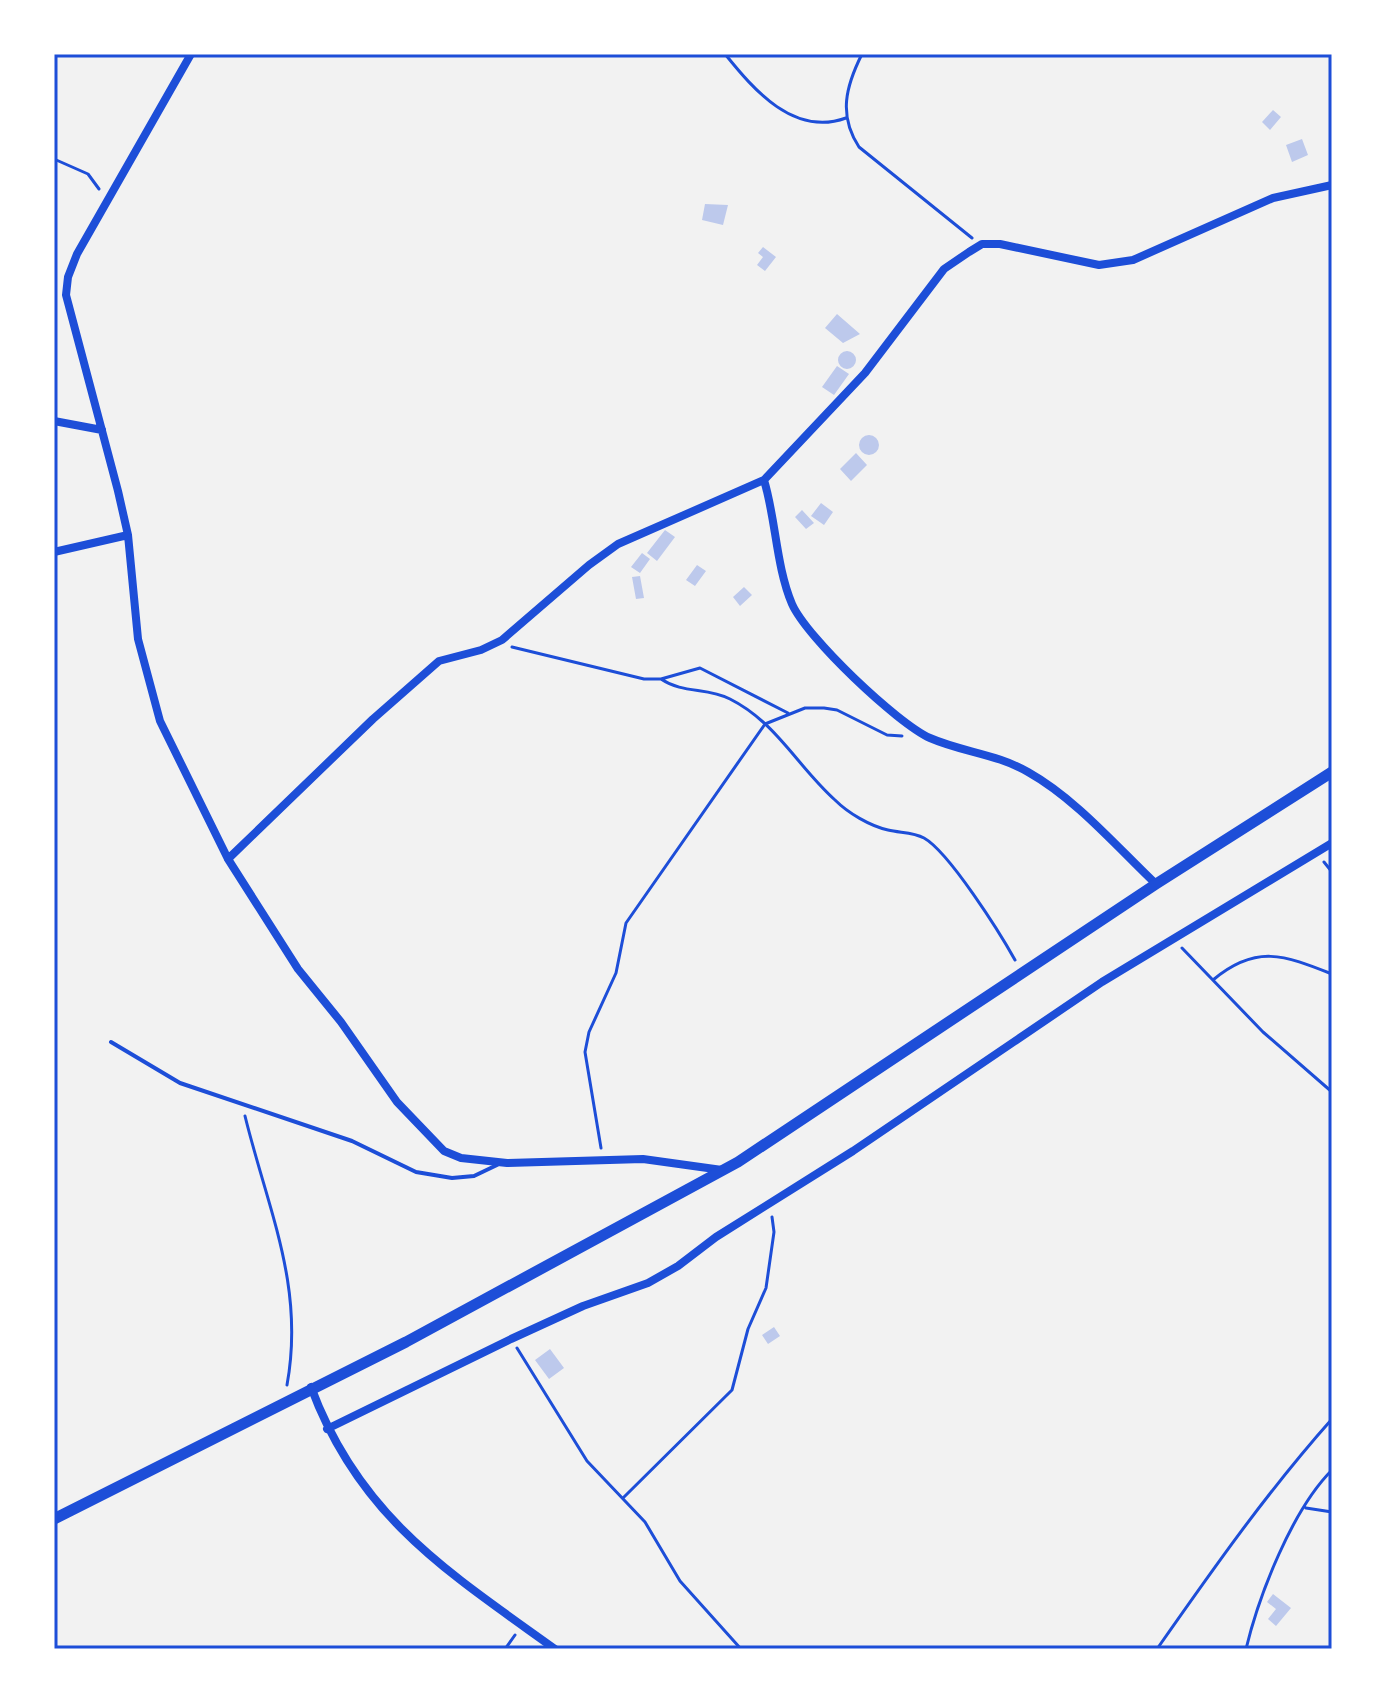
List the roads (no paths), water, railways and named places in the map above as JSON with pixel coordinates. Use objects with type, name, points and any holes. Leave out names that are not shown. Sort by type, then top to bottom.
[{"type":"main road","points":[[54,1519],[311,1387],[406,1342],[723,1170],[1156,884],[1332,772]]},
{"type":"street","points":[[191,54],[106,201],[68,277],[66,295],[128,535],[138,639],[160,721],[228,859],[298,969],[341,1022],[397,1102],[444,1151],[461,1158],[502,1163],[669,1160],[723,1170]]},
{"type":"street","points":[[228,859],[420,675],[439,661],[497,643],[618,544],[764,480],[865,373],[944,269],[982,244],[1000,244],[1099,265],[1133,260],[1273,198],[1332,185]]},
{"type":"street","points":[[54,421],[102,430]]},
{"type":"street","points":[[764,480],[792,603],[809,633],[920,734],[964,751],[1006,761],[1030,773],[1090,820],[1156,884]]},
{"type":"street","points":[[54,552],[128,535]]},
{"type":"street","points":[[327,1429],[583,1306],[648,1283],[770,1201],[853,1151],[1171,938],[1332,843]]},
{"type":"street","points":[[311,1387],[327,1429],[365,1489],[422,1551],[555,1649]]},
{"type":"lane","points":[[111,1042],[180,1083],[243,1107],[352,1141],[416,1172],[452,1178],[474,1176],[502,1163]]}]
